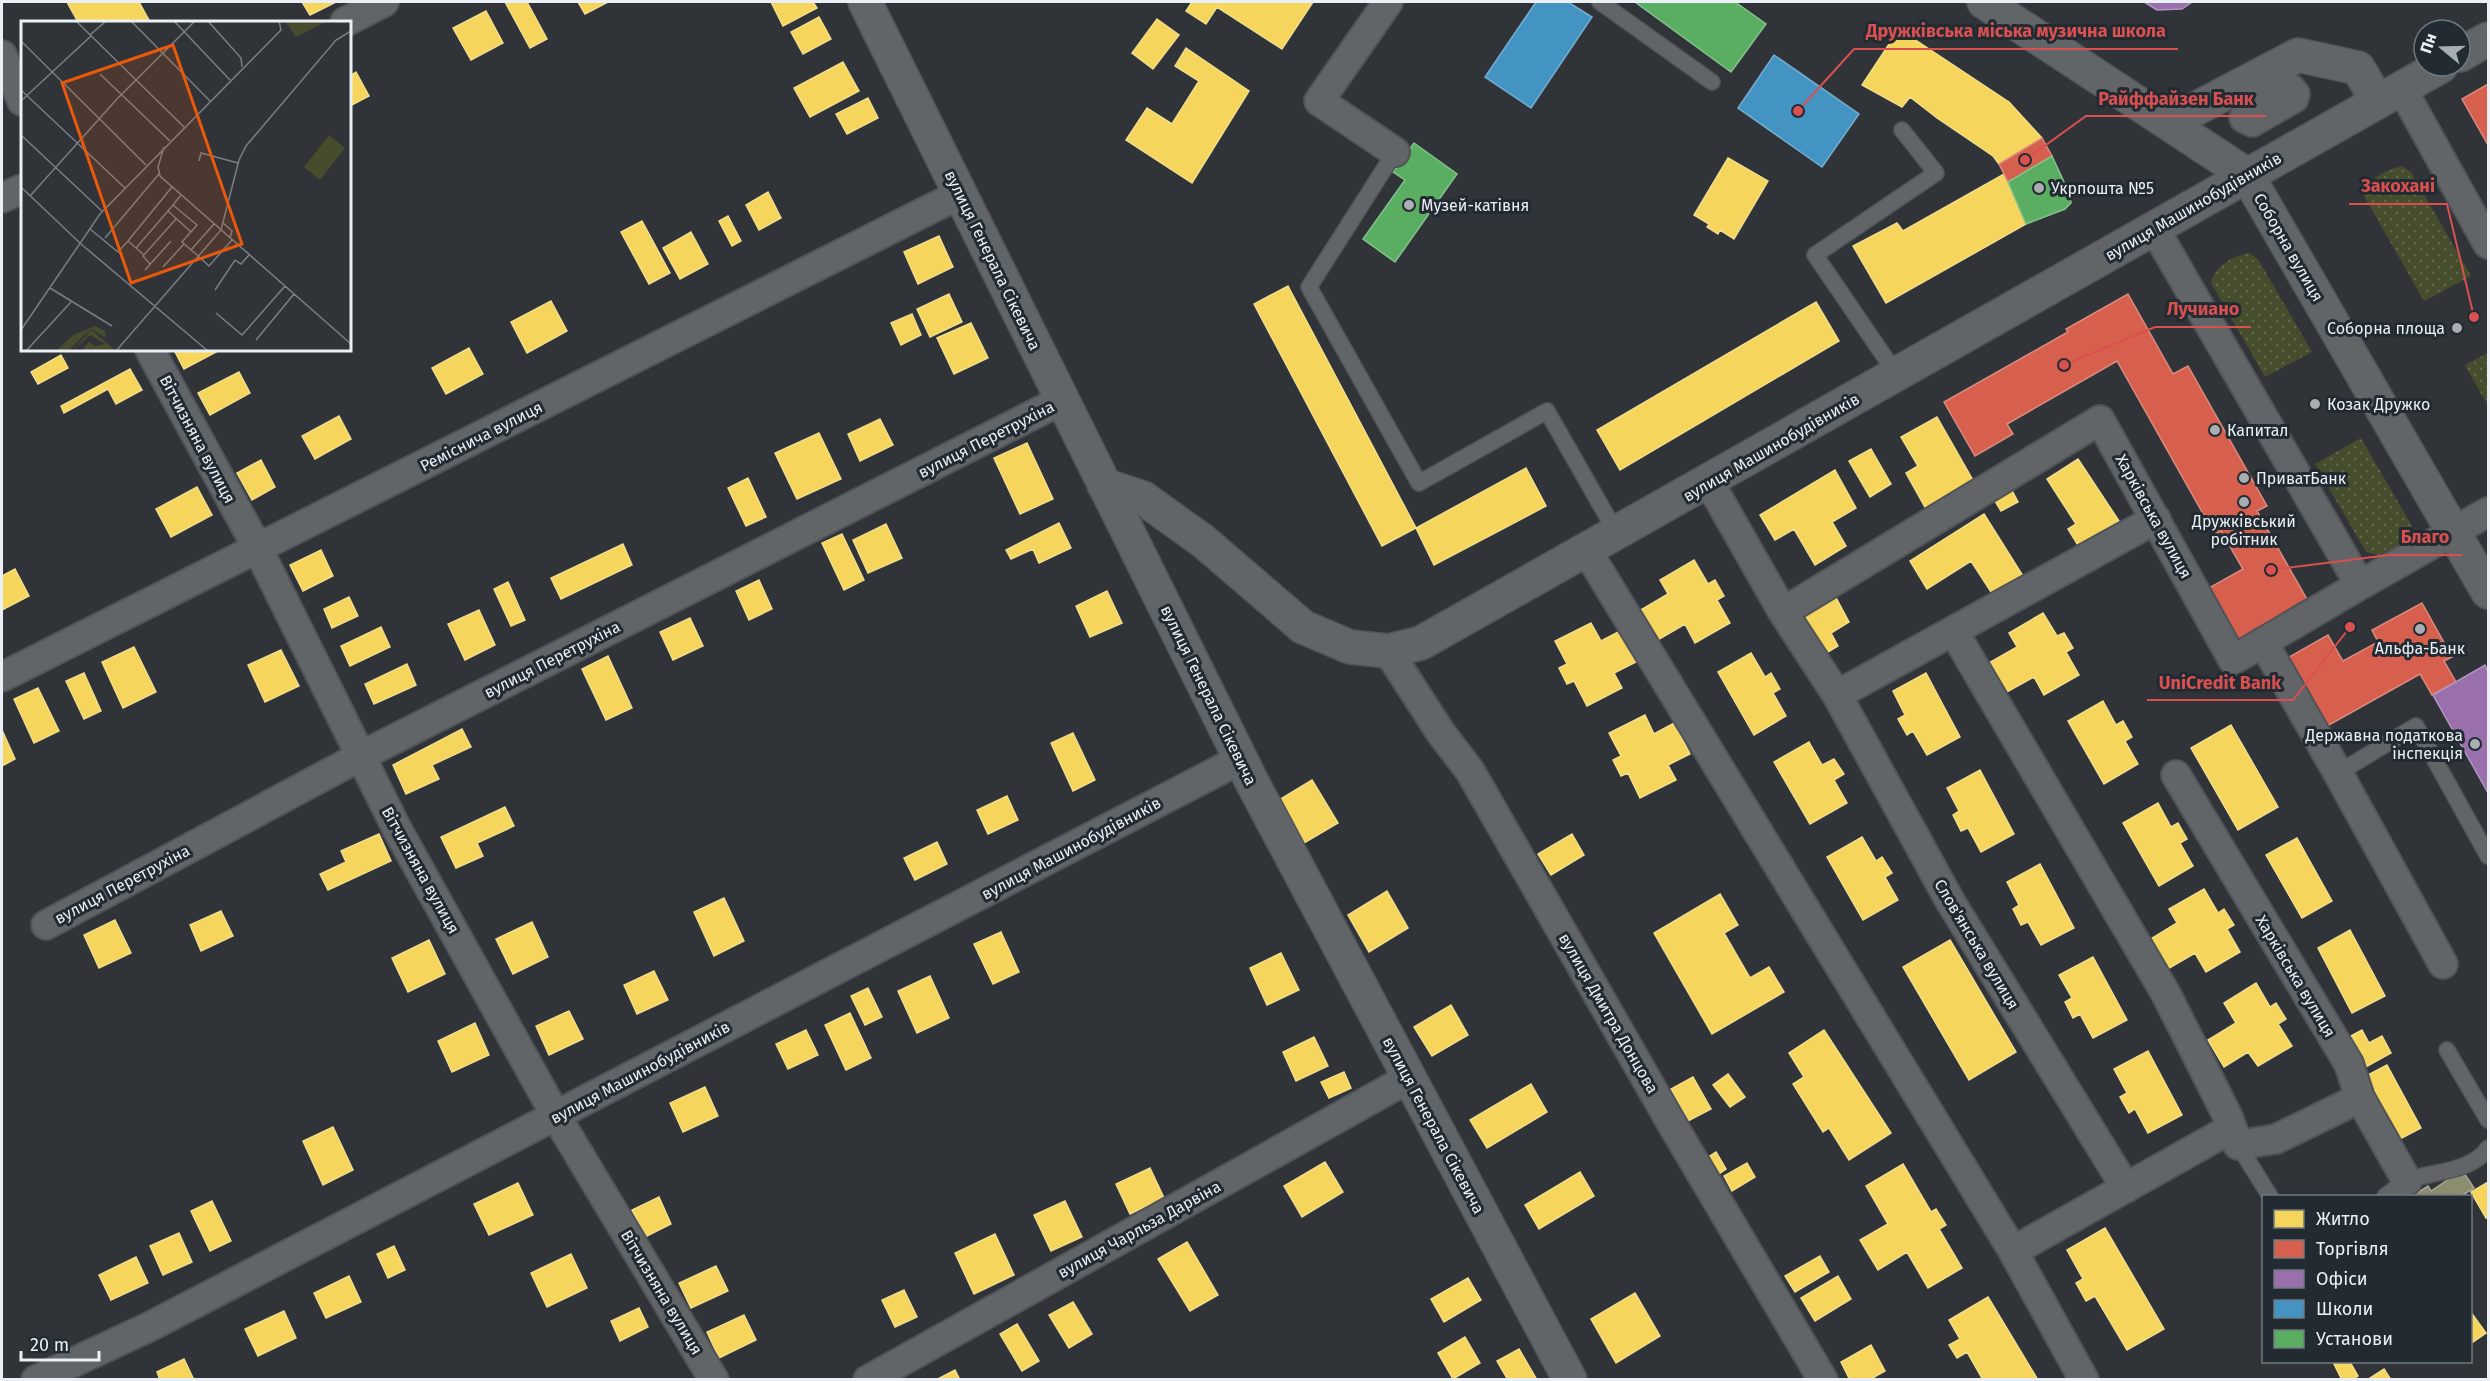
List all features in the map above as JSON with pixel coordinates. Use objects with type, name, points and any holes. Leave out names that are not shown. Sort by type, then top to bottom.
[{"type":"street","points":[[347,21],[384,2]]},
{"type":"street","name":"вулиця Генерала Сікевича","points":[[865,2],[1241,759],[1570,1380]]},
{"type":"street","points":[[1388,2],[1319,101],[1395,152]]},
{"type":"street","name":"Соборна вулиця","points":[[1984,2],[2247,175],[2488,592]]},
{"type":"street","points":[[2472,48],[2488,39]]},
{"type":"street","points":[[2,55],[21,99]]},
{"type":"street","points":[[2169,123],[2298,55],[2358,68],[2390,95],[2488,244]]},
{"type":"street","name":"вулиця Машинобудівників","points":[[1104,485],[1143,498],[1203,541],[1303,627],[1350,647],[1388,651],[1421,643],[2420,78]]},
{"type":"street","points":[[2,198],[21,189]]},
{"type":"street","name":"Реміснича вулиця","points":[[2,677],[960,195]]},
{"type":"street","points":[[2154,228],[2360,585]]},
{"type":"street","name":"Вітчизняна вулиця","points":[[151,351],[258,549],[398,829],[556,1116],[714,1380]]},
{"type":"street","name":"вулиця Перетрухіна","points":[[46,925],[361,756],[1062,400]]},
{"type":"street","name":"Харківська вулиця","points":[[1784,612],[2100,420],[2234,660],[2256,646]]},
{"type":"street","name":"Слов'янська вулиця","points":[[1709,482],[1784,612],[1838,695],[1950,901],[2126,1188]]},
{"type":"street","points":[[2443,964],[2338,773],[2256,646],[2488,512]]},
{"type":"street","points":[[1838,695],[2156,519]]},
{"type":"street","points":[[1587,551],[2013,1251],[2084,1380]]},
{"type":"street","points":[[1954,632],[2166,994],[2235,1137]]},
{"type":"street","name":"вулиця Дмитра Донцова","points":[[1388,651],[1441,733],[1470,771],[1672,1124],[1823,1380]]},
{"type":"street","name":"вулиця Машинобудівників","points":[[36,1380],[149,1327],[1241,759]]},
{"type":"street","name":"Харківська вулиця","points":[[2176,775],[2349,1064],[2396,1189]]},
{"type":"street","name":"вулиця Чарльза Дарвіна","points":[[868,1380],[1409,1078]]},
{"type":"street","points":[[2013,1251],[2126,1188],[2235,1137],[2276,1139],[2360,1098]]},
{"type":"lane","points":[[1600,2],[1712,82]]},
{"type":"lane","points":[[1897,375],[1815,255],[1936,172],[1902,130]]},
{"type":"lane","points":[[1395,152],[1309,287],[1419,483],[1547,411],[1617,534]]},
{"type":"lane","points":[[2338,773],[2416,726],[2488,856]]},
{"type":"lane","points":[[2447,1050],[2488,1120]]},
{"type":"lane","points":[[2235,1137],[2269,1195]]},
{"type":"lane","points":[[2396,1189],[2454,1169],[2484,1154],[2488,1148]]},
{"type":"green space","points":[[2402,166],[2411,172],[2471,276],[2424,301],[2364,196],[2373,179]]},
{"type":"green space","points":[[2249,253],[2258,259],[2312,352],[2265,377],[2211,283],[2216,272],[2225,263]]},
{"type":"green space","points":[[2488,353],[2488,406],[2465,365]]},
{"type":"green space","points":[[2361,438],[2412,526],[2411,541],[2396,556],[2380,556],[2366,552],[2315,464]]},
{"type":"building: Житло","points":[[67,2],[139,2],[149,21],[77,21]]},
{"type":"building: Житло","points":[[302,2],[336,2],[310,15]]},
{"type":"building: Житло","points":[[505,2],[527,2],[547,39],[530,48]]},
{"type":"building: Житло","points":[[578,2],[608,2],[585,14]]},
{"type":"building: Житло","points":[[771,2],[813,2],[817,8],[783,26]]},
{"type":"building: Житло","points":[[1192,2],[1313,2],[1282,49],[1217,7],[1206,24],[1186,11]]},
{"type":"building: Житло","points":[[486,11],[503,43],[471,60],[453,28]]},
{"type":"building: Житло","points":[[819,17],[831,39],[803,54],[791,32]]},
{"type":"building: Житло","points":[[1157,19],[1179,35],[1153,69],[1132,53]]},
{"type":"building: Житло","points":[[1899,29],[2009,102],[2042,138],[1999,164],[1993,156],[1910,97],[1902,107],[1862,85]]},
{"type":"building: Житло","points":[[1186,48],[1249,91],[1192,183],[1126,140],[1147,108],[1172,124],[1199,81],[1175,66]]},
{"type":"building: Житло","points":[[843,62],[859,91],[810,117],[794,88]]},
{"type":"building: Житло","points":[[356,72],[369,96],[351,105],[351,75]]},
{"type":"building: Житло","points":[[868,98],[878,118],[847,134],[836,114]]},
{"type":"building: Житло","points":[[1728,158],[1768,181],[1734,239],[1720,230],[1718,234],[1707,227],[1709,224],[1694,215]]},
{"type":"building: Житло","points":[[2004,174],[2026,224],[1886,303],[1853,246],[1897,223],[1903,231]]},
{"type":"building: Житло","points":[[768,192],[781,218],[759,230],[746,205]]},
{"type":"building: Житло","points":[[728,216],[741,241],[732,246],[719,221]]},
{"type":"building: Житло","points":[[642,221],[670,273],[649,284],[621,232]]},
{"type":"building: Житло","points":[[691,232],[708,264],[680,279],[663,248]]},
{"type":"building: Житло","points":[[939,236],[953,267],[918,284],[904,252]]},
{"type":"building: Житло","points":[[1288,286],[1416,528],[1382,546],[1254,304]]},
{"type":"building: Житло","points":[[949,294],[962,322],[930,337],[917,309]]},
{"type":"building: Житло","points":[[551,301],[567,331],[527,353],[511,322]]},
{"type":"building: Житло","points":[[1816,302],[1839,341],[1620,470],[1597,430]]},
{"type":"building: Житло","points":[[912,314],[921,335],[901,345],[891,323]]},
{"type":"building: Житло","points":[[971,323],[988,358],[954,374],[937,338]]},
{"type":"building: Житло","points":[[469,348],[483,374],[446,394],[432,368]]},
{"type":"building: Житло","points":[[175,351],[216,352],[184,369]]},
{"type":"building: Житло","points":[[61,355],[68,368],[38,384],[31,372]]},
{"type":"building: Житло","points":[[130,369],[142,390],[116,404],[108,389],[64,413],[61,406]]},
{"type":"building: Житло","points":[[239,372],[250,393],[210,415],[198,393]]},
{"type":"building: Житло","points":[[339,416],[351,439],[315,459],[302,436]]},
{"type":"building: Житло","points":[[1937,417],[1974,482],[1926,509],[1906,473],[1918,466],[1901,437]]},
{"type":"building: Житло","points":[[880,419],[893,445],[860,461],[848,434]]},
{"type":"building: Житло","points":[[819,433],[841,479],[797,499],[775,453]]},
{"type":"building: Житло","points":[[1027,443],[1053,499],[1020,514],[994,458]]},
{"type":"building: Житло","points":[[1871,449],[1891,484],[1870,497],[1849,461]]},
{"type":"building: Житло","points":[[2078,459],[2119,521],[2079,547],[2068,529],[2076,524],[2047,479]]},
{"type":"building: Житло","points":[[261,460],[275,487],[252,500],[237,473]]},
{"type":"building: Житло","points":[[1526,468],[1546,506],[1434,565],[1416,528]]},
{"type":"building: Житло","points":[[1835,470],[1856,508],[1832,522],[1846,546],[1815,565],[1794,529],[1775,540],[1760,515]]},
{"type":"building: Житло","points":[[748,478],[766,517],[746,526],[728,488]]},
{"type":"building: Житло","points":[[2007,481],[2018,502],[2001,511],[1989,491]]},
{"type":"building: Житло","points":[[197,487],[212,515],[171,537],[156,509]]},
{"type":"building: Житло","points":[[1984,514],[2023,576],[1993,595],[1971,561],[1927,589],[1910,561]]},
{"type":"building: Житло","points":[[1059,523],[1071,548],[1039,563],[1033,549],[1011,559],[1006,550]]},
{"type":"building: Житло","points":[[886,524],[902,558],[868,573],[853,540]]},
{"type":"building: Житло","points":[[842,534],[864,580],[844,590],[822,543]]},
{"type":"building: Житло","points":[[623,544],[632,565],[561,599],[551,578]]},
{"type":"building: Житло","points":[[321,550],[333,576],[303,591],[290,565]]},
{"type":"building: Житло","points":[[1694,560],[1708,584],[1715,580],[1724,596],[1717,600],[1730,623],[1695,643],[1685,624],[1656,641],[1639,611],[1668,594],[1660,580]]},
{"type":"building: Житло","points":[[15,569],[29,596],[2,610],[2,576]]},
{"type":"building: Житло","points":[[759,580],[772,609],[749,620],[736,591]]},
{"type":"building: Житло","points":[[508,582],[525,620],[511,626],[494,589]]},
{"type":"building: Житло","points":[[1107,591],[1122,623],[1090,637],[1076,606]]},
{"type":"building: Житло","points":[[1833,592],[1849,622],[1831,633],[1838,646],[1823,655],[1798,612]]},
{"type":"building: Житло","points":[[349,597],[358,616],[332,628],[324,609]]},
{"type":"building: Житло","points":[[479,610],[495,645],[465,660],[448,624]]},
{"type":"building: Житло","points":[[2043,613],[2057,636],[2064,633],[2073,648],[2066,652],[2079,675],[2044,695],[2034,677],[2005,693],[1987,664],[2017,647],[2009,633]]},
{"type":"building: Житло","points":[[690,618],[703,646],[673,660],[660,632]]},
{"type":"building: Житло","points":[[1591,623],[1601,641],[1620,631],[1636,662],[1614,673],[1622,688],[1587,706],[1574,681],[1567,684],[1559,668],[1567,664],[1555,641]]},
{"type":"building: Житло","points":[[381,627],[390,647],[350,666],[341,646]]},
{"type":"building: Житло","points":[[134,647],[156,692],[123,708],[102,662]]},
{"type":"building: Житло","points":[[281,650],[299,686],[265,702],[248,665]]},
{"type":"building: Житло","points":[[1751,653],[1765,677],[1771,673],[1780,689],[1773,693],[1786,716],[1754,735],[1718,672]]},
{"type":"building: Житло","points":[[608,656],[632,708],[606,720],[582,669]]},
{"type":"building: Житло","points":[[407,664],[416,685],[374,704],[365,684]]},
{"type":"building: Житло","points":[[84,673],[101,711],[84,719],[66,681]]},
{"type":"building: Житло","points":[[1926,673],[1960,737],[1927,755],[1913,731],[1907,735],[1898,719],[1905,715],[1893,691]]},
{"type":"building: Житло","points":[[38,688],[59,731],[34,743],[14,699]]},
{"type":"building: Житло","points":[[2103,701],[2116,725],[2123,721],[2132,737],[2125,741],[2138,764],[2104,784],[2068,721]]},
{"type":"building: Житло","points":[[1645,715],[1654,734],[1674,723],[1690,754],[1668,765],[1676,780],[1640,798],[1628,773],[1621,776],[1613,760],[1621,756],[1609,733]]},
{"type":"building: Житло","points":[[2231,725],[2278,807],[2238,830],[2191,748]]},
{"type":"building: Житло","points":[[462,729],[471,747],[432,765],[439,779],[406,794],[393,765]]},
{"type":"building: Житло","points":[[2,730],[15,759],[2,766]]},
{"type":"building: Житло","points":[[1073,733],[1095,780],[1073,791],[1051,743]]},
{"type":"building: Житло","points":[[1809,742],[1822,765],[1834,759],[1844,774],[1834,780],[1847,803],[1810,824],[1774,762]]},
{"type":"building: Житло","points":[[1980,770],[2014,834],[1981,852],[1968,828],[1961,831],[1953,815],[1959,811],[1947,788]]},
{"type":"building: Житло","points":[[1312,780],[1338,823],[1304,843],[1279,800]]},
{"type":"building: Житло","points":[[1007,796],[1018,820],[988,834],[977,810]]},
{"type":"building: Житло","points":[[2158,803],[2171,827],[2178,823],[2187,839],[2180,843],[2193,866],[2159,886],[2123,823]]},
{"type":"building: Житло","points":[[505,807],[514,826],[477,843],[483,856],[456,868],[441,837]]},
{"type":"building: Житло","points":[[379,834],[391,861],[328,890],[320,874],[346,862],[341,851]]},
{"type":"building: Житло","points":[[1572,834],[1584,855],[1551,875],[1538,854]]},
{"type":"building: Житло","points":[[1862,837],[1876,861],[1882,857],[1892,873],[1885,877],[1898,900],[1863,920],[1827,857]]},
{"type":"building: Житло","points":[[2297,838],[2332,901],[2302,918],[2266,855]]},
{"type":"building: Житло","points":[[937,842],[947,864],[915,880],[904,858]]},
{"type":"building: Житло","points":[[2040,864],[2074,928],[2041,945],[2028,922],[2021,925],[2013,909],[2019,905],[2007,882]]},
{"type":"building: Житло","points":[[2204,889],[2218,913],[2224,909],[2234,925],[2227,929],[2240,952],[2206,972],[2195,953],[2166,970],[2149,940],[2177,923],[2169,909]]},
{"type":"building: Житло","points":[[1387,891],[1408,928],[1369,952],[1348,915]]},
{"type":"building: Житло","points":[[1720,894],[1738,925],[1724,933],[1750,978],[1769,967],[1784,992],[1712,1034],[1654,933]]},
{"type":"building: Житло","points":[[724,898],[744,941],[714,956],[694,912]]},
{"type":"building: Житло","points":[[221,911],[233,936],[201,951],[190,925]]},
{"type":"building: Житло","points":[[115,920],[131,953],[99,968],[84,935]]},
{"type":"building: Житло","points":[[532,922],[548,957],[513,974],[496,939]]},
{"type":"building: Житло","points":[[2350,930],[2385,996],[2352,1013],[2318,948]]},
{"type":"building: Житло","points":[[1001,932],[1019,972],[993,984],[974,944]]},
{"type":"building: Житло","points":[[429,940],[445,974],[408,992],[392,958]]},
{"type":"building: Житло","points":[[1950,940],[2016,1052],[1969,1080],[1903,967]]},
{"type":"building: Житло","points":[[1281,953],[1299,990],[1267,1005],[1250,968]]},
{"type":"building: Житло","points":[[2093,957],[2127,1020],[2093,1038],[2080,1014],[2073,1018],[2065,1002],[2072,998],[2059,975]]},
{"type":"building: Житло","points":[[654,971],[668,1000],[637,1014],[624,985]]},
{"type":"building: Житло","points":[[930,976],[949,1018],[917,1033],[898,991]]},
{"type":"building: Житло","points":[[2256,983],[2270,1007],[2276,1003],[2286,1019],[2278,1024],[2292,1046],[2258,1066],[2248,1052],[2224,1067],[2208,1040],[2236,1023],[2224,1003]]},
{"type":"building: Житло","points":[[868,988],[882,1017],[865,1025],[851,996]]},
{"type":"building: Житло","points":[[1451,1005],[1468,1035],[1432,1056],[1414,1027]]},
{"type":"building: Житло","points":[[569,1011],[583,1039],[549,1055],[536,1026]]},
{"type":"building: Житло","points":[[850,1013],[871,1058],[846,1070],[825,1025]]},
{"type":"building: Житло","points":[[475,1023],[489,1055],[452,1072],[438,1041]]},
{"type":"building: Житло","points":[[806,1030],[818,1055],[788,1069],[776,1044]]},
{"type":"building: Житло","points":[[1824,1030],[1891,1133],[1849,1160],[1829,1128],[1823,1132],[1793,1084],[1804,1077],[1789,1053]]},
{"type":"building: Житло","points":[[2362,1030],[2369,1043],[2382,1036],[2391,1053],[2364,1068],[2347,1038]]},
{"type":"building: Житло","points":[[1314,1037],[1328,1066],[1296,1081],[1283,1052]]},
{"type":"building: Житло","points":[[2148,1051],[2182,1115],[2148,1133],[2135,1109],[2129,1113],[2120,1097],[2127,1093],[2114,1069]]},
{"type":"building: Житло","points":[[2387,1065],[2421,1128],[2398,1140],[2364,1077]]},
{"type":"building: Житло","points":[[1344,1072],[1351,1088],[1329,1098],[1321,1082]]},
{"type":"building: Житло","points":[[1728,1074],[1745,1097],[1730,1107],[1713,1085]]},
{"type":"building: Житло","points":[[1693,1077],[1711,1109],[1688,1121],[1671,1089]]},
{"type":"building: Житло","points":[[1531,1084],[1547,1112],[1487,1148],[1470,1120]]},
{"type":"building: Житло","points":[[705,1087],[718,1116],[683,1132],[670,1103]]},
{"type":"building: Житло","points":[[333,1127],[353,1170],[323,1185],[303,1141]]},
{"type":"building: Житло","points":[[1716,1152],[1726,1169],[1713,1178],[1702,1161]]},
{"type":"building: Житло","points":[[1325,1162],[1343,1192],[1302,1217],[1284,1186]]},
{"type":"building: Житло","points":[[1747,1163],[1755,1177],[1732,1191],[1724,1176]]},
{"type":"building: Житло","points":[[1903,1164],[1931,1212],[1936,1209],[1946,1225],[1939,1229],[1962,1268],[1928,1288],[1907,1252],[1878,1270],[1860,1240],[1888,1224],[1866,1186]]},
{"type":"building: Житло","points":[[1150,1168],[1164,1198],[1130,1214],[1116,1184]]},
{"type":"building: Житло","points":[[1580,1172],[1594,1196],[1539,1229],[1525,1205]]},
{"type":"building: Житло","points":[[2488,1182],[2488,1216],[2486,1218],[2471,1192]]},
{"type":"building: Житло","points":[[518,1183],[533,1215],[489,1235],[474,1204]]},
{"type":"building: Житло","points":[[659,1197],[671,1224],[645,1237],[632,1210]]},
{"type":"building: Житло","points":[[212,1201],[231,1241],[210,1251],[191,1211]]},
{"type":"building: Житло","points":[[1065,1201],[1082,1237],[1051,1251],[1034,1215]]},
{"type":"building: Житло","points":[[2105,1228],[2164,1329],[2127,1350],[2095,1296],[2086,1301],[2076,1283],[2083,1279],[2067,1250]]},
{"type":"building: Житло","points":[[179,1233],[192,1262],[163,1275],[150,1246]]},
{"type":"building: Житло","points":[[995,1234],[1014,1275],[974,1294],[955,1253]]},
{"type":"building: Житло","points":[[1187,1242],[1218,1295],[1190,1311],[1158,1259]]},
{"type":"building: Житло","points":[[394,1246],[405,1270],[388,1278],[377,1254]]},
{"type":"building: Житло","points":[[571,1254],[587,1288],[547,1307],[531,1273]]},
{"type":"building: Житло","points":[[1820,1256],[1829,1272],[1795,1292],[1785,1276]]},
{"type":"building: Житло","points":[[136,1257],[148,1283],[111,1300],[99,1275]]},
{"type":"building: Житло","points":[[716,1266],[728,1291],[691,1308],[679,1283]]},
{"type":"building: Житло","points":[[349,1276],[361,1302],[326,1318],[314,1293]]},
{"type":"building: Житло","points":[[1838,1276],[1851,1299],[1815,1321],[1801,1298]]},
{"type":"building: Житло","points":[[1468,1278],[1481,1300],[1444,1322],[1431,1299]]},
{"type":"building: Житло","points":[[904,1290],[917,1317],[895,1327],[882,1300]]},
{"type":"building: Житло","points":[[1635,1293],[1660,1336],[1616,1363],[1591,1319]]},
{"type":"building: Житло","points":[[1988,1297],[2038,1380],[1983,1380],[1967,1352],[1957,1358],[1949,1345],[1960,1339],[1949,1320]]},
{"type":"building: Житло","points":[[1073,1302],[1092,1334],[1069,1348],[1049,1315]]},
{"type":"building: Житло","points":[[639,1308],[648,1327],[620,1341],[611,1321]]},
{"type":"building: Житло","points":[[284,1311],[296,1338],[258,1356],[245,1329]]},
{"type":"building: Житло","points":[[2472,1314],[2486,1333],[2472,1343]]},
{"type":"building: Житло","points":[[744,1315],[756,1340],[719,1358],[707,1332]]},
{"type":"building: Житло","points":[[1017,1324],[1039,1361],[1022,1371],[1000,1334]]},
{"type":"building: Житло","points":[[1465,1337],[1480,1363],[1453,1379],[1438,1353]]},
{"type":"building: Житло","points":[[1871,1345],[1885,1371],[1869,1380],[1850,1380],[1841,1362]]},
{"type":"building: Житло","points":[[1519,1349],[1537,1380],[1508,1380],[1497,1361]]},
{"type":"building: Житло","points":[[184,1359],[194,1380],[160,1380],[157,1372]]},
{"type":"building: Житло","points":[[2334,1363],[2351,1363],[2358,1376],[2352,1380],[2342,1380]]},
{"type":"building: Житло","points":[[2384,1369],[2391,1380],[2367,1380]]},
{"type":"building: Житло","points":[[955,1370],[960,1380],[936,1380]]},
{"type":"building: Торгівля","points":[[2488,84],[2488,145],[2462,99]]},
{"type":"building: Торгівля","points":[[2042,138],[2052,156],[2008,182],[1999,164]]},
{"type":"building: Торгівля","points":[[2128,294],[2173,374],[2188,366],[2267,506],[2257,511],[2308,601],[2238,641],[2209,588],[2243,569],[2221,531],[2215,535],[2117,361],[2007,424],[2013,434],[1975,456],[1944,402],[2068,332],[2066,329]]},
{"type":"building: Торгівля","points":[[2422,603],[2452,657],[2444,661],[2456,682],[2432,695],[2420,674],[2320,730],[2282,661],[2328,635],[2343,661],[2378,642],[2372,630]]},
{"type":"building: Офіси","points":[[2144,2],[2192,2],[2182,9],[2157,10]]},
{"type":"building: Офіси","name":"Державна податкова інспекція","points":[[2485,665],[2488,672],[2488,793],[2433,695]]},
{"type":"building: Школи","points":[[1536,2],[1568,2],[1592,17],[1531,108],[1485,77]]},
{"type":"building: Школи","points":[[1774,55],[1859,114],[1822,167],[1738,108]]},
{"type":"building: Установи","points":[[1635,2],[1735,2],[1766,24],[1731,72]]},
{"type":"building: Установи","points":[[1414,143],[1457,174],[1395,262],[1363,239],[1405,180],[1393,172]]},
{"type":"building: Установи","name":"Укрпошта №5","points":[[2052,156],[2070,195],[2071,203],[2065,209],[2026,224],[2008,182]]},
{"type":"building: Промзона","points":[[2462,1170],[2474,1188],[2463,1195],[2414,1195],[2428,1186],[2431,1191]]},
{"type":"place","name":"Дружківська міська музична школа","points":[[1798,111]]},
{"type":"place","name":"Райффайзен Банк","points":[[2025,160]]},
{"type":"place","name":"Укрпошта №5","points":[[2039,188]]},
{"type":"place","name":"Музей-катівня","points":[[1409,205]]},
{"type":"place","name":"Закохані","points":[[2474,317]]},
{"type":"place","name":"Соборна площа","points":[[2457,328]]},
{"type":"place","name":"Лучиано","points":[[2064,365]]},
{"type":"place","name":"Козак Дружко","points":[[2315,404]]},
{"type":"place","name":"Капитал","points":[[2215,430]]},
{"type":"place","name":"ПриватБанк","points":[[2244,478]]},
{"type":"place","name":"Дружківський робітник","points":[[2244,502]]},
{"type":"place","name":"Благо","points":[[2271,570]]},
{"type":"place","name":"UniCredit Bank","points":[[2350,627]]},
{"type":"place","name":"Альфа-Банк","points":[[2420,629]]},
{"type":"place","name":"Державна податкова інспекція","points":[[2475,744]]}]
